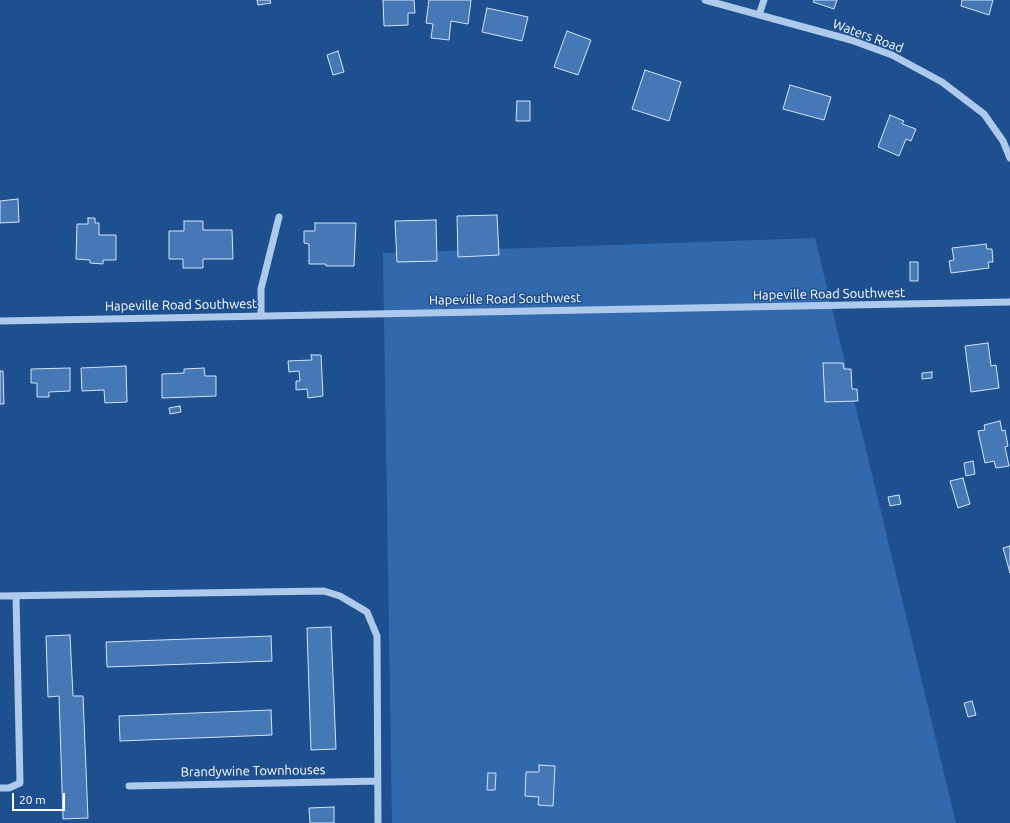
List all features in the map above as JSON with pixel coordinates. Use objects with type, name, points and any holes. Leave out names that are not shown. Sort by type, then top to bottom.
[{"type":"street","name":"Waters Road","points":[[705,0],[851,40],[892,55],[942,82],[984,114],[1003,141],[1010,158]]},
{"type":"street","points":[[759,15],[764,0]]},
{"type":"street","points":[[261,316],[261,289],[279,217]]},
{"type":"street","name":"Hapeville Road Southwest","points":[[0,320],[1010,302]]},
{"type":"street","points":[[0,596],[324,591],[340,596],[367,612],[377,636],[378,823]]},
{"type":"street","points":[[0,788],[9,788],[20,783],[16,596]]},
{"type":"street","name":"Brandywine Townhouses","points":[[129,786],[378,781]]},
{"type":"shaded area","points":[[815,238],[956,823],[392,823],[383,253]]},
{"type":"building","points":[[257,0],[270,0],[271,3],[258,5]]},
{"type":"building","points":[[383,0],[414,0],[415,13],[408,13],[408,25],[384,26]]},
{"type":"building","points":[[429,0],[471,0],[468,24],[451,21],[449,40],[431,38],[433,24],[426,23]]},
{"type":"building","points":[[814,0],[837,0],[834,9],[813,2]]},
{"type":"building","points":[[962,0],[993,0],[989,15],[961,6]]},
{"type":"building","points":[[487,8],[528,17],[522,41],[482,32]]},
{"type":"building","points":[[567,31],[591,40],[578,75],[554,67]]},
{"type":"building","points":[[338,51],[344,72],[333,75],[327,55]]},
{"type":"building","points":[[645,70],[681,82],[669,121],[632,109]]},
{"type":"building","points":[[790,85],[831,97],[824,120],[783,109]]},
{"type":"building","points":[[517,101],[530,101],[530,121],[516,121]]},
{"type":"building","points":[[890,115],[904,121],[902,124],[916,129],[911,141],[906,139],[899,156],[878,147]]},
{"type":"building","points":[[18,199],[19,222],[0,223],[0,201]]},
{"type":"building","points":[[497,215],[499,255],[458,257],[457,216]]},
{"type":"building","points":[[88,218],[95,218],[95,223],[99,223],[99,235],[116,235],[116,260],[103,260],[103,264],[90,263],[90,260],[76,259],[77,224],[88,224]]},
{"type":"building","points":[[436,220],[437,261],[397,262],[395,221]]},
{"type":"building","points":[[184,221],[203,221],[203,230],[232,230],[233,259],[203,259],[203,268],[183,268],[183,259],[169,259],[169,231],[184,231]]},
{"type":"building","points":[[315,223],[356,223],[354,266],[326,266],[326,264],[309,264],[309,244],[304,243],[304,231],[315,231]]},
{"type":"building","points":[[986,244],[987,249],[992,249],[993,262],[988,262],[989,268],[951,273],[949,261],[954,260],[952,248]]},
{"type":"building","points":[[910,262],[918,262],[918,281],[910,281]]},
{"type":"building","points":[[988,343],[991,366],[996,365],[999,388],[971,392],[965,346]]},
{"type":"building","points":[[311,355],[321,355],[323,396],[308,398],[307,389],[296,390],[296,381],[300,381],[299,371],[289,372],[288,361],[312,360]]},
{"type":"building","points":[[823,363],[843,363],[844,369],[851,369],[852,389],[857,389],[858,401],[825,402]]},
{"type":"building","points":[[126,366],[127,402],[105,403],[104,390],[82,391],[81,368]]},
{"type":"building","points":[[70,368],[70,391],[49,392],[49,397],[37,397],[37,383],[31,383],[31,369]]},
{"type":"building","points":[[204,368],[205,376],[216,376],[216,396],[162,398],[162,374],[184,373],[184,369]]},
{"type":"building","points":[[0,371],[3,371],[4,404],[0,404]]},
{"type":"building","points":[[932,372],[932,378],[922,379],[922,373]]},
{"type":"building","points":[[180,406],[181,412],[170,414],[169,408]]},
{"type":"building","points":[[1000,421],[1002,431],[1005,430],[1008,446],[1005,447],[1009,466],[996,468],[994,461],[985,463],[978,431],[985,430],[984,425]]},
{"type":"building","points":[[973,461],[975,474],[966,476],[964,463]]},
{"type":"building","points":[[963,478],[970,504],[958,508],[950,481]]},
{"type":"building","points":[[899,495],[901,504],[890,506],[888,497]]},
{"type":"building","points":[[1010,546],[1010,573],[1003,548]]},
{"type":"building","points":[[331,627],[336,749],[311,750],[307,628]]},
{"type":"building","points":[[70,635],[73,696],[83,696],[88,818],[63,819],[59,696],[48,697],[46,636]]},
{"type":"building","points":[[271,636],[272,661],[107,667],[106,642]]},
{"type":"building","points":[[972,701],[976,715],[968,717],[964,703]]},
{"type":"building","points":[[271,710],[272,735],[120,741],[119,716]]},
{"type":"building","points":[[539,765],[555,766],[553,806],[538,805],[539,797],[525,796],[526,772],[539,772]]},
{"type":"building","points":[[488,773],[496,773],[495,790],[487,790]]},
{"type":"building","points":[[334,807],[334,823],[310,823],[309,808]]}]
